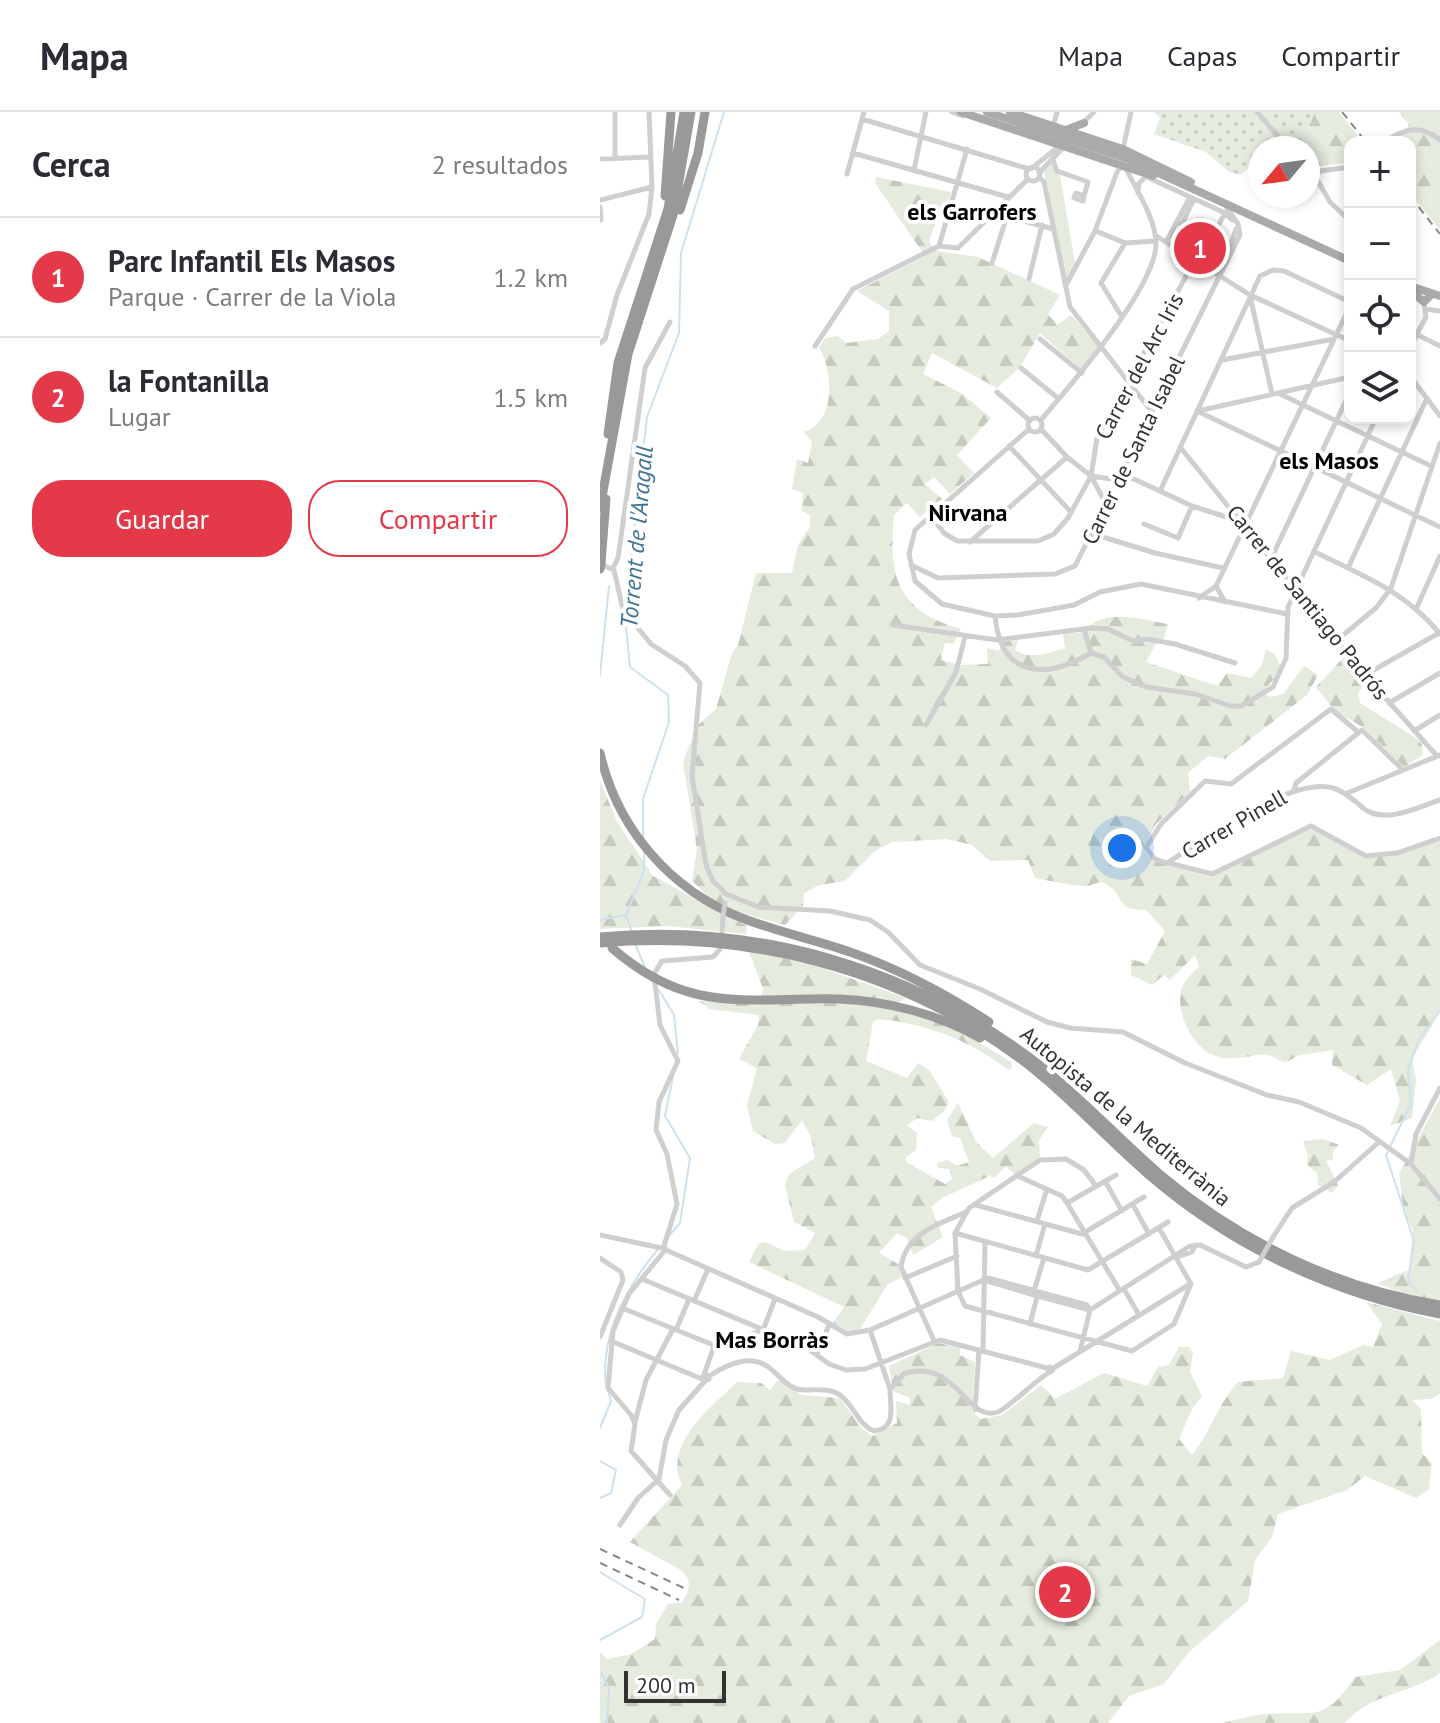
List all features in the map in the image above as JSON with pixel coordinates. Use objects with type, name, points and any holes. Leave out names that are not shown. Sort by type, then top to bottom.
[{"type":"highway","points":[[655,247],[667,182],[671,112]]},
{"type":"highway","points":[[600,479],[621,351],[671,196],[684,112]]},
{"type":"highway","points":[[660,257],[678,194],[691,112]]},
{"type":"highway","points":[[600,508],[631,343],[692,174],[705,112]]},
{"type":"highway","points":[[600,566],[610,460]]},
{"type":"highway","points":[[600,753],[611,790],[631,828],[657,862],[688,889],[738,917],[853,953],[932,987],[1015,1041],[1062,1083]]},
{"type":"highway","name":"Autopista de la Mediterrània","points":[[600,937],[719,937],[787,947],[853,965],[917,990],[971,1018],[1062,1083],[1177,1188],[1248,1236],[1344,1281],[1440,1305]]},
{"type":"highway","name":"Autopista de la Mediterrània","points":[[600,943],[683,941],[751,947],[818,961],[883,983],[946,1012],[1006,1049],[1061,1092],[1111,1140],[1190,1207],[1273,1257],[1343,1289],[1440,1314]]},
{"type":"highway","points":[[612,948],[648,975],[704,997],[746,1002],[857,1000],[910,1009],[942,1020],[1007,1055],[1111,1140]]},
{"type":"main road","points":[[961,112],[1063,143],[1193,195],[1220,201]]},
{"type":"main road","points":[[987,112],[1128,159],[1193,195]]},
{"type":"main road","points":[[1010,112],[1123,149],[1180,176],[1220,201],[1344,258]]},
{"type":"main road","points":[[1063,143],[1070,132],[1084,122],[1089,138]]},
{"type":"main road","points":[[1416,290],[1436,295],[1425,306],[1416,295]]},
{"type":"street","points":[[615,112],[615,158]]},
{"type":"street","points":[[600,343],[605,339],[617,295],[643,235],[652,187],[649,112]]},
{"type":"street","points":[[914,170],[926,112]]},
{"type":"street","points":[[952,112],[1047,140],[1049,152]]},
{"type":"street","points":[[1053,126],[1057,112]]},
{"type":"street","points":[[1084,122],[1094,112]]},
{"type":"street","points":[[1123,149],[1131,112]]},
{"type":"street","points":[[1257,112],[1278,136]]},
{"type":"street","points":[[847,174],[863,116],[1031,168],[1044,182],[1070,307],[1152,412]]},
{"type":"street","points":[[1395,136],[1403,131],[1418,129],[1440,140]]},
{"type":"street","points":[[815,346],[853,289],[939,246],[958,248],[1028,179],[1031,168],[1063,143]]},
{"type":"street","points":[[1028,179],[1035,181],[1063,143]]},
{"type":"street","points":[[939,246],[967,149]]},
{"type":"street","points":[[853,153],[1008,197]]},
{"type":"street","points":[[600,159],[651,157]]},
{"type":"street","points":[[1053,160],[1057,171],[1088,182],[1084,196]]},
{"type":"street","points":[[1120,167],[1138,194],[1156,239],[1154,258]]},
{"type":"street","points":[[1066,286],[1095,231],[1120,167]]},
{"type":"street","points":[[1320,173],[1344,168]]},
{"type":"street","points":[[1138,194],[1147,176]]},
{"type":"street","points":[[1320,180],[1330,202],[1344,215]]},
{"type":"street","points":[[600,200],[652,187]]},
{"type":"street","points":[[1107,505],[1091,476],[1067,457],[1041,429],[1041,420],[1082,373],[1122,317],[1154,258],[1180,223],[1193,195],[1225,213],[1237,233],[1230,251],[1180,223]]},
{"type":"street","points":[[1220,201],[1238,224]]},
{"type":"street","points":[[600,207],[601,220]]},
{"type":"street","points":[[994,212],[1053,229]]},
{"type":"street","points":[[1210,241],[1225,213]]},
{"type":"street","points":[[1238,224],[1241,218],[1249,215]]},
{"type":"street","points":[[992,263],[1007,216]]},
{"type":"street","name":"Carrer de Santa Isabel","points":[[910,565],[938,578],[1055,574],[1075,566],[1240,235],[1238,224]]},
{"type":"street","points":[[1029,279],[1042,225]]},
{"type":"street","points":[[1095,231],[1125,243],[1156,239],[1167,241],[1250,295],[1329,331],[1335,337]]},
{"type":"street","points":[[1122,317],[1101,283],[1125,243]]},
{"type":"street","name":"Carrer del Arc Iris","points":[[969,542],[1038,541],[1054,534],[1071,512],[1091,476],[1097,438],[1195,260]]},
{"type":"street","points":[[1160,491],[1250,295],[1265,272],[1280,270],[1344,301]]},
{"type":"street","points":[[1250,295],[1272,394]]},
{"type":"street","points":[[1416,326],[1425,306],[1440,311]]},
{"type":"street","points":[[1244,308],[1253,308]]},
{"type":"street","points":[[1199,598],[1216,586],[1344,317]]},
{"type":"street","points":[[670,322],[645,368],[618,558],[612,568],[623,610],[651,644],[685,666],[700,683],[692,776],[706,865],[713,881],[726,894],[758,907],[830,911],[870,920],[888,932],[920,965],[1035,1016],[1070,1028],[1123,1032],[1185,1063],[1267,1095],[1312,1107],[1361,1128],[1411,1164],[1440,1199]]},
{"type":"street","points":[[1323,338],[1329,331]]},
{"type":"street","points":[[1416,334],[1440,346]]},
{"type":"street","points":[[1221,360],[1323,338],[1344,339]]},
{"type":"street","points":[[1040,339],[1082,373]]},
{"type":"street","points":[[1021,368],[1059,399]]},
{"type":"street","points":[[1197,411],[1344,379]]},
{"type":"street","points":[[1416,384],[1440,416]]},
{"type":"street","points":[[997,392],[1029,420],[1041,420]]},
{"type":"street","points":[[1280,394],[1431,466]]},
{"type":"street","points":[[1348,568],[1427,398]]},
{"type":"street","points":[[1271,559],[1344,404]]},
{"type":"street","points":[[1197,411],[1440,527]]},
{"type":"street","points":[[1029,420],[1029,429],[929,514],[915,530],[910,565],[915,581],[942,604],[995,616],[1074,605],[1100,592],[1141,584],[1287,614]]},
{"type":"street","points":[[995,616],[997,640],[1005,655],[1032,669],[1048,671],[1069,666],[1091,653],[1104,657],[1123,677],[1146,687],[1195,694],[1231,706],[1241,706],[1273,687],[1282,674],[1287,614],[1373,424]]},
{"type":"street","points":[[1029,429],[1035,432],[1041,429]]},
{"type":"street","points":[[1337,640],[1376,608],[1391,588],[1440,443]]},
{"type":"street","points":[[1009,446],[1071,512]]},
{"type":"street","name":"Carrer de Santiago Padrós","points":[[1180,447],[1365,675],[1438,756]]},
{"type":"street","points":[[929,514],[950,539],[969,542],[1067,457]]},
{"type":"street","points":[[1091,476],[1134,479],[1192,506],[1245,524]]},
{"type":"street","points":[[1144,524],[1178,538],[1192,506]]},
{"type":"street","points":[[1093,534],[1155,553],[1223,568]]},
{"type":"street","points":[[1315,552],[1391,588],[1417,607],[1439,634],[1365,675]]},
{"type":"street","points":[[1417,607],[1416,603],[1440,556]]},
{"type":"street","points":[[600,566],[612,568]]},
{"type":"street","points":[[1216,586],[1226,603]]},
{"type":"street","points":[[893,625],[997,640],[1108,629],[1133,641],[1147,639],[1175,644],[1235,663]]},
{"type":"street","points":[[1084,629],[1091,653]]},
{"type":"street","points":[[926,725],[956,672],[965,637]]},
{"type":"street","points":[[1389,703],[1440,673]]},
{"type":"street","points":[[1403,770],[1331,709],[1231,784],[1205,781],[1161,824],[1146,848],[1166,863],[1212,874],[1311,826],[1366,856],[1397,853],[1440,838]]},
{"type":"street","points":[[1414,731],[1440,715]]},
{"type":"street","points":[[1294,790],[1296,783],[1360,731]]},
{"type":"street","points":[[1344,795],[1438,756]]},
{"type":"street","name":"Carrer Pinell","points":[[1166,863],[1247,813],[1294,790],[1333,788],[1376,815],[1390,815],[1440,800]]},
{"type":"street","points":[[722,932],[726,894]]},
{"type":"street","points":[[654,974],[655,967],[662,961],[713,957],[720,949]]},
{"type":"street","points":[[634,1423],[628,1407],[608,1388],[611,1341],[622,1308],[663,1250],[677,1204],[667,1154],[656,1130],[659,1102],[678,1061],[660,1025],[655,983]]},
{"type":"street","points":[[1411,1164],[1416,1134],[1440,1088]]},
{"type":"street","points":[[1080,1351],[1090,1310],[1195,1245],[1246,1267],[1259,1262],[1292,1208],[1334,1182],[1379,1142]]},
{"type":"street","points":[[935,1343],[901,1267],[910,1240],[967,1211],[1020,1177],[1040,1160],[1066,1159],[1084,1170],[1096,1186]]},
{"type":"street","points":[[1067,1203],[1116,1175]]},
{"type":"street","points":[[1020,1177],[1046,1192],[1062,1196],[1139,1315]]},
{"type":"street","points":[[1105,1181],[1122,1211]]},
{"type":"street","points":[[1037,1221],[1046,1192]]},
{"type":"street","points":[[976,1205],[1085,1233],[1144,1197]]},
{"type":"street","points":[[1133,1205],[1149,1234]]},
{"type":"street","points":[[967,1211],[955,1233],[958,1291],[965,1306],[1132,1351],[1174,1324],[1191,1284]]},
{"type":"street","points":[[955,1233],[1088,1270],[1168,1222]]},
{"type":"street","points":[[1036,1256],[1045,1224]]},
{"type":"street","points":[[1159,1228],[1191,1284]]},
{"type":"street","points":[[600,1235],[663,1250],[847,1334],[870,1330],[988,1278],[1036,1294],[1087,1305],[1090,1310]]},
{"type":"street","points":[[975,1411],[986,1280],[985,1243]]},
{"type":"street","points":[[905,1278],[957,1256]]},
{"type":"street","points":[[600,1258],[621,1272],[623,1280],[600,1337]]},
{"type":"street","points":[[1030,1324],[1044,1258]]},
{"type":"street","points":[[670,1495],[631,1451],[634,1423],[646,1380],[656,1359],[708,1269]]},
{"type":"street","points":[[642,1279],[817,1354],[829,1364],[846,1370],[884,1363],[940,1340],[1049,1370]]},
{"type":"street","points":[[975,1411],[998,1412],[1049,1370],[1191,1284]]},
{"type":"street","points":[[763,1330],[775,1299]]},
{"type":"street","points":[[622,1308],[714,1346],[763,1330]]},
{"type":"street","points":[[817,1354],[829,1325]]},
{"type":"street","points":[[611,1341],[705,1378],[744,1360],[757,1362],[770,1367],[789,1386],[801,1390],[834,1391],[843,1397],[865,1427],[874,1431],[886,1427],[891,1420],[890,1389],[884,1363],[870,1330]]},
{"type":"street","points":[[620,1525],[638,1498],[657,1481],[666,1440],[679,1410],[705,1378],[714,1346]]},
{"type":"street","points":[[890,1389],[905,1373],[926,1371],[960,1389],[975,1411]]},
{"type":"green space","points":[[1154,112],[1315,112],[1305,136],[1248,136],[1248,168],[1241,175],[1229,172],[1206,152],[1154,134],[1160,118]]},
{"type":"green space","points":[[1315,112],[1339,112],[1358,136],[1344,136],[1344,164],[1320,166],[1320,136],[1305,136]]},
{"type":"green space","points":[[1399,112],[1440,112],[1440,230],[1416,200],[1416,136],[1399,136],[1408,129],[1408,123]]},
{"type":"green space","points":[[1052,163],[1060,175],[1075,263],[1065,282],[1044,172]]},
{"type":"green space","points":[[876,177],[951,192],[945,214],[937,217],[929,242],[937,251],[978,257],[1060,295],[1048,314],[1057,325],[1071,315],[1099,346],[1081,369],[1040,333],[1020,367],[997,388],[932,353],[923,374],[961,393],[991,418],[957,455],[974,473],[950,494],[934,477],[925,484],[942,499],[920,517],[907,503],[894,515],[893,556],[901,588],[923,612],[961,629],[953,644],[945,643],[941,660],[960,665],[988,664],[987,648],[999,651],[1002,642],[1018,640],[1015,650],[1021,653],[1047,653],[1065,648],[1063,634],[1083,632],[1101,620],[1122,617],[1168,624],[1164,638],[1156,644],[1146,662],[1217,686],[1227,673],[1251,678],[1262,665],[1266,649],[1274,654],[1282,669],[1262,693],[1271,697],[1283,694],[1304,666],[1318,675],[1307,695],[1225,759],[1208,756],[1188,773],[1190,792],[1156,824],[1143,850],[1153,861],[1211,877],[1311,827],[1347,847],[1373,856],[1400,853],[1440,839],[1440,1012],[1412,1059],[1416,1080],[1412,1118],[1390,1126],[1400,1101],[1391,1069],[1367,1085],[1332,1065],[1333,1050],[1300,1055],[1286,1062],[1264,1055],[1221,1057],[1205,1051],[1187,1028],[1180,1000],[1182,988],[1199,966],[1195,955],[1170,980],[1164,975],[1152,985],[1131,975],[1131,959],[1147,964],[1165,931],[1146,910],[1129,908],[1112,888],[1103,883],[1081,886],[1035,878],[1028,860],[990,861],[972,845],[947,839],[892,842],[875,851],[845,881],[819,885],[804,893],[803,906],[785,925],[720,904],[692,881],[697,850],[683,762],[697,726],[716,709],[732,653],[738,645],[756,573],[792,573],[798,545],[810,526],[810,515],[802,511],[803,493],[792,489],[797,459],[808,463],[812,442],[804,432],[815,426],[827,407],[829,381],[819,347],[825,338],[838,336],[846,343],[878,339],[889,331],[889,311],[857,291],[925,256],[875,183]]},
{"type":"green space","points":[[1181,226],[1228,254],[1221,270],[1171,242]]},
{"type":"green space","points":[[1344,657],[1367,681],[1358,693],[1360,703],[1416,738],[1422,744],[1423,755],[1404,767],[1364,728],[1335,711],[1316,687]]},
{"type":"green space","points":[[600,780],[616,820],[653,876],[747,926],[746,934],[668,926],[600,929]]},
{"type":"green space","points":[[749,951],[808,963],[906,998],[891,1007],[954,1030],[1011,1062],[1012,1068],[1008,1070],[963,1042],[930,1029],[895,1021],[877,1019],[873,1022],[866,1061],[907,1078],[918,1063],[929,1070],[949,1102],[932,1121],[917,1118],[907,1125],[917,1133],[916,1150],[906,1157],[906,1162],[945,1184],[952,1179],[949,1169],[938,1168],[937,1163],[947,1160],[957,1166],[969,1162],[960,1138],[952,1136],[947,1120],[958,1103],[976,1142],[993,1158],[1034,1123],[1048,1127],[1039,1140],[1040,1157],[1015,1175],[1006,1166],[994,1178],[990,1176],[942,1198],[931,1207],[943,1237],[913,1255],[907,1238],[897,1233],[879,1253],[898,1264],[902,1277],[888,1284],[858,1332],[847,1331],[833,1323],[844,1307],[749,1262],[758,1244],[765,1242],[784,1251],[805,1250],[815,1233],[794,1222],[785,1185],[789,1174],[815,1158],[811,1137],[802,1120],[785,1143],[775,1144],[753,1131],[747,1106],[757,1068],[739,1059],[758,1025],[759,1015],[710,1009],[699,1001],[759,1005],[763,989]]},
{"type":"green space","points":[[1440,1098],[1440,1301],[1409,1296],[1377,1283],[1409,1270],[1413,1229],[1404,1215],[1399,1174]]},
{"type":"green space","points":[[1323,1139],[1339,1145],[1333,1151],[1333,1159],[1326,1161],[1338,1185],[1332,1193],[1318,1185],[1317,1173],[1307,1165],[1308,1155],[1303,1141]]},
{"type":"green space","points":[[1366,1302],[1440,1321],[1440,1394],[1431,1399],[1412,1400],[1421,1409],[1422,1453],[1432,1463],[1429,1489],[1416,1498],[1365,1476],[1347,1490],[1278,1514],[1272,1537],[1255,1560],[1248,1601],[1189,1652],[1164,1684],[1129,1696],[1108,1723],[600,1723],[600,1653],[608,1659],[631,1654],[655,1639],[656,1624],[668,1604],[681,1603],[689,1586],[681,1570],[630,1542],[682,1485],[678,1470],[684,1441],[703,1415],[737,1382],[761,1383],[770,1390],[778,1380],[802,1395],[840,1398],[862,1429],[873,1436],[897,1423],[896,1401],[910,1405],[910,1398],[893,1391],[889,1366],[939,1343],[960,1348],[960,1355],[975,1362],[972,1412],[981,1419],[1002,1415],[1041,1385],[1055,1399],[1104,1373],[1147,1386],[1158,1367],[1169,1365],[1179,1347],[1189,1347],[1193,1353],[1190,1372],[1202,1396],[1193,1407],[1179,1439],[1192,1455],[1238,1382],[1283,1378],[1291,1351],[1330,1360],[1363,1345],[1373,1347],[1382,1324]]},
{"type":"green space","points":[[1440,1640],[1440,1673],[1379,1699],[1344,1723],[1223,1723],[1261,1715],[1318,1712],[1335,1702],[1355,1677],[1400,1670]]},
{"type":"waterway","name":"Torrent de l'Aragall","points":[[643,839],[643,799],[669,722],[668,695],[630,667],[626,628],[630,567],[647,417],[679,333],[681,253],[724,112]]},
{"type":"waterway","points":[[600,675],[609,586]]},
{"type":"waterway","name":"Torrent de l'Aragall","points":[[631,930],[626,915],[644,871],[644,849]]},
{"type":"waterway","points":[[600,920],[626,915]]},
{"type":"waterway","name":"Torrent de l'Aragall","points":[[635,944],[645,967]]},
{"type":"waterway","name":"Torrent de l'Aragall","points":[[659,990],[674,1015],[678,1054]]},
{"type":"waterway","points":[[1416,1291],[1408,1280],[1414,1241],[1386,1155],[1411,1104],[1408,1070],[1419,1039],[1440,1011]]},
{"type":"waterway","name":"Torrent de l'Aragall","points":[[668,1237],[680,1223],[690,1158],[665,1116],[673,1076]]},
{"type":"waterway","name":"Torrent de l'Aragall","points":[[606,1385],[607,1347],[612,1329],[627,1294],[659,1248]]},
{"type":"waterway","name":"Torrent de l'Aragall","points":[[600,1428],[611,1401],[608,1391]]},
{"type":"waterway","name":"Torrent de l'Aragall","points":[[600,1461],[616,1470],[611,1493],[600,1498]]},
{"type":"waterway","points":[[600,1572],[645,1599],[642,1617],[600,1640]]},
{"type":"waterway","points":[[600,1671],[609,1688],[607,1723]]},
{"type":"railway","points":[[1342,112],[1361,136]]},
{"type":"railway","points":[[1416,204],[1440,234]]},
{"type":"railway","points":[[600,1549],[684,1588]]},
{"type":"railway","points":[[600,1563],[679,1600]]},
{"type":"place","name":"Parc Infantil Els Masos","points":[[1200,248]]},
{"type":"place","name":"la Fontanilla","points":[[1065,1592]]},
{"type":"district","name":"els Garrofers","points":[[972,212]]},
{"type":"district","name":"els Masos","points":[[1329,461]]},
{"type":"district","name":"Nirvana","points":[[968,513]]},
{"type":"district","name":"Mas Borràs","points":[[772,1340]]}]
